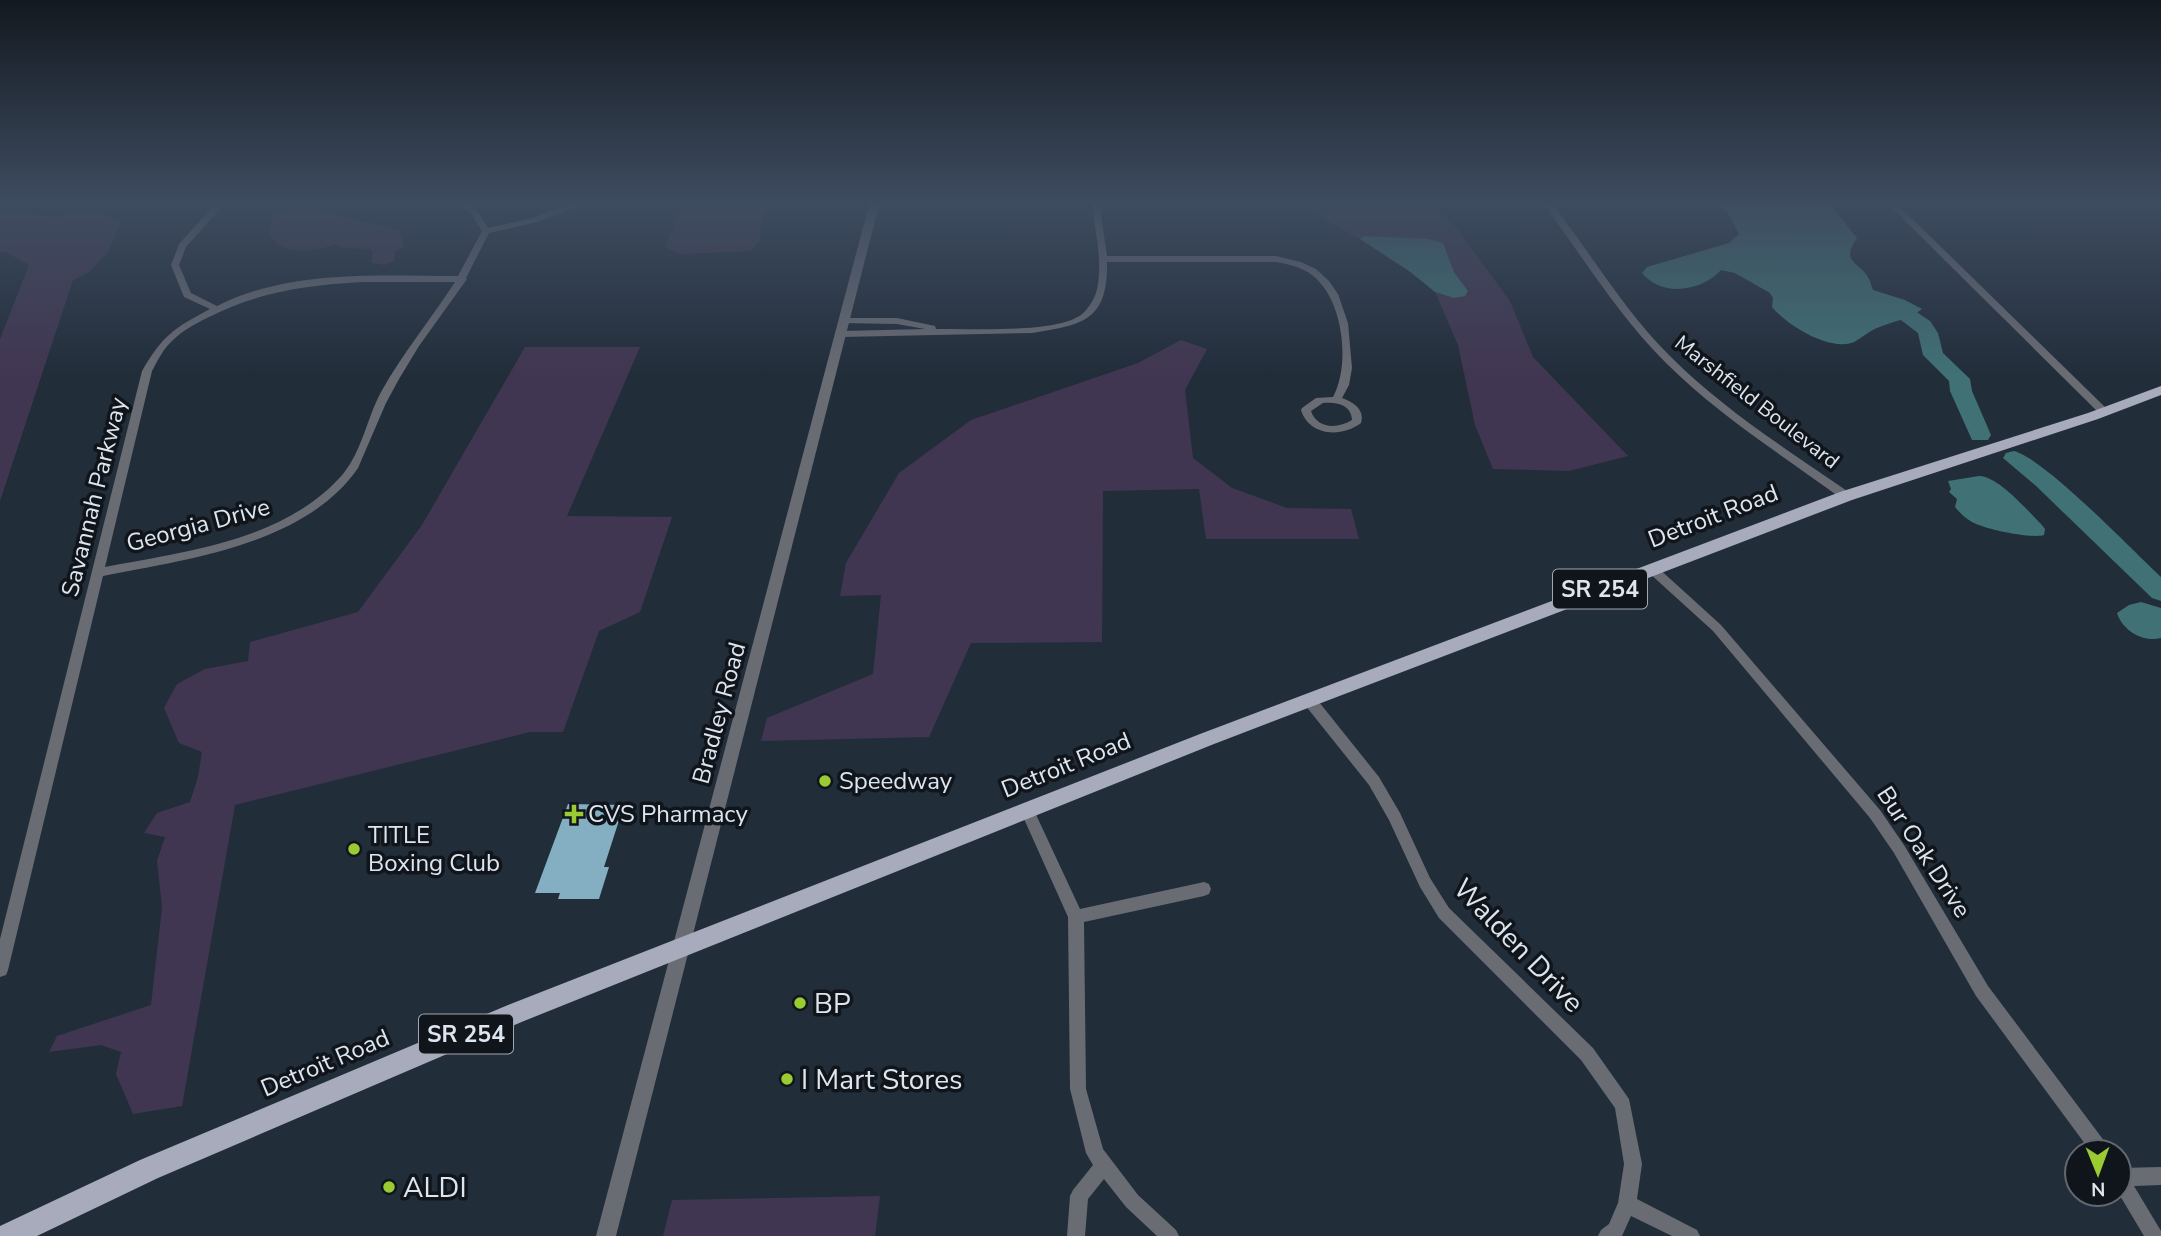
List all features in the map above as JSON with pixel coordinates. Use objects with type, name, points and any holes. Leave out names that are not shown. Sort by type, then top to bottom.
[{"type":"main road","name":"Detroit Road","points":[[8,1236],[149,1169],[272,1115],[681,947],[1027,810],[1846,496],[2104,412],[2161,390]]},
{"type":"street","points":[[178,259],[176,265],[187,295],[215,308]]},
{"type":"street","name":"Georgia Drive","points":[[97,573],[219,546],[279,526],[318,504],[346,477],[357,460],[379,408],[405,362],[475,259]]},
{"type":"street","name":"Bradley Road","points":[[606,1236],[860,259]]},
{"type":"street","points":[[843,328],[908,334],[943,330],[1032,330],[1062,325],[1085,316],[1095,305],[1104,288],[1102,259]]},
{"type":"street","points":[[1220,259],[1276,259],[1301,265],[1317,274],[1336,301],[1348,344],[1345,383],[1336,400]]},
{"type":"street","name":"Marshfield Boulevard","points":[[1586,259],[1649,340],[1695,382],[1751,427],[1846,496]]},
{"type":"street","points":[[1948,259],[2104,412]]},
{"type":"street","name":"Savannah Parkway","points":[[0,970],[147,372],[167,340],[215,308],[265,291],[308,282],[463,279]]},
{"type":"street","points":[[1320,400],[1336,400],[1356,411],[1357,421],[1353,425],[1329,429],[1306,415],[1309,405],[1320,400]]},
{"type":"street","name":"Bur Oak Drive","points":[[1652,569],[1717,628],[1875,814],[1899,849],[1982,991],[2092,1138]]},
{"type":"street","name":"Walden Drive","points":[[1310,701],[1374,781],[1395,817],[1425,882],[1444,913],[1587,1054],[1623,1105],[1633,1164],[1627,1204],[1615,1230],[1607,1236]]},
{"type":"street","points":[[1027,810],[1076,917],[1079,1089],[1095,1153],[1132,1201],[1170,1236]]},
{"type":"street","points":[[1076,917],[1203,889]]},
{"type":"street","points":[[1076,1236],[1079,1196],[1104,1165]]},
{"type":"street","points":[[2133,1177],[2161,1176]]},
{"type":"street","points":[[2133,1201],[2154,1236]]},
{"type":"street","points":[[1627,1204],[1691,1236]]},
{"type":"shaded area","points":[[18,259],[102,259],[89,272],[73,280],[0,501],[0,339],[29,265]]},
{"type":"shaded area","points":[[372,259],[394,259],[385,265],[371,263]]},
{"type":"shaded area","points":[[1390,259],[1449,259],[1454,272],[1468,291],[1465,296],[1454,298],[1435,292]]},
{"type":"shaded area","points":[[1449,259],[1479,259],[1510,301],[1533,357],[1628,456],[1569,471],[1493,469],[1475,425],[1458,345],[1435,292],[1454,298],[1468,291],[1454,272]]},
{"type":"shaded area","points":[[1675,259],[1852,259],[1870,280],[1873,290],[1905,300],[1922,309],[1906,318],[1874,329],[1854,342],[1833,343],[1798,329],[1772,307],[1773,298],[1770,293],[1735,273],[1721,270],[1703,283],[1681,289],[1660,286],[1650,281],[1642,273],[1647,267]]},
{"type":"shaded area","points":[[1181,340],[1207,349],[1185,390],[1193,458],[1232,488],[1287,508],[1351,509],[1359,539],[1206,539],[1199,489],[1103,491],[1102,642],[971,643],[929,737],[761,741],[767,718],[873,674],[881,595],[840,596],[846,563],[899,473],[971,420],[1138,363]]},
{"type":"shaded area","points":[[525,347],[640,347],[567,516],[672,517],[640,612],[599,631],[563,732],[530,732],[235,805],[182,1106],[133,1114],[116,1074],[121,1052],[101,1045],[49,1052],[57,1036],[151,1005],[162,908],[157,861],[165,837],[144,833],[157,813],[190,802],[202,752],[179,743],[164,708],[177,684],[205,669],[248,661],[250,642],[358,612],[422,525]]},
{"type":"shaded area","points":[[1987,477],[2012,495],[2045,529],[2044,535],[2029,536],[1997,530],[1978,525],[1963,515],[1955,507],[1957,499],[1949,492],[1951,489],[1948,481]]},
{"type":"shaded area","points":[[2141,602],[2161,608],[2161,638],[2140,637],[2123,625],[2117,613],[2129,605]]},
{"type":"shaded area","points":[[880,1196],[875,1236],[663,1236],[672,1200]]},
{"type":"building","name":"CVS Pharmacy","points":[[568,804],[624,805],[604,867],[609,867],[599,899],[558,899],[560,893],[535,893]]},
{"type":"waterway","points":[[1877,306],[1908,315],[1923,325],[1932,342],[1933,355],[1959,379],[1961,391],[1980,435]]},
{"type":"waterway","points":[[2014,458],[2043,480],[2161,592]]},
{"type":"place","name":"Speedway","points":[[825,781]]},
{"type":"place","name":"CVS Pharmacy","points":[[574,814]]},
{"type":"place","name":"TITLE Boxing Club","points":[[354,849]]},
{"type":"place","name":"BP","points":[[800,1003]]},
{"type":"place","name":"I Mart Stores","points":[[787,1079]]},
{"type":"place","name":"ALDI","points":[[389,1187]]}]
